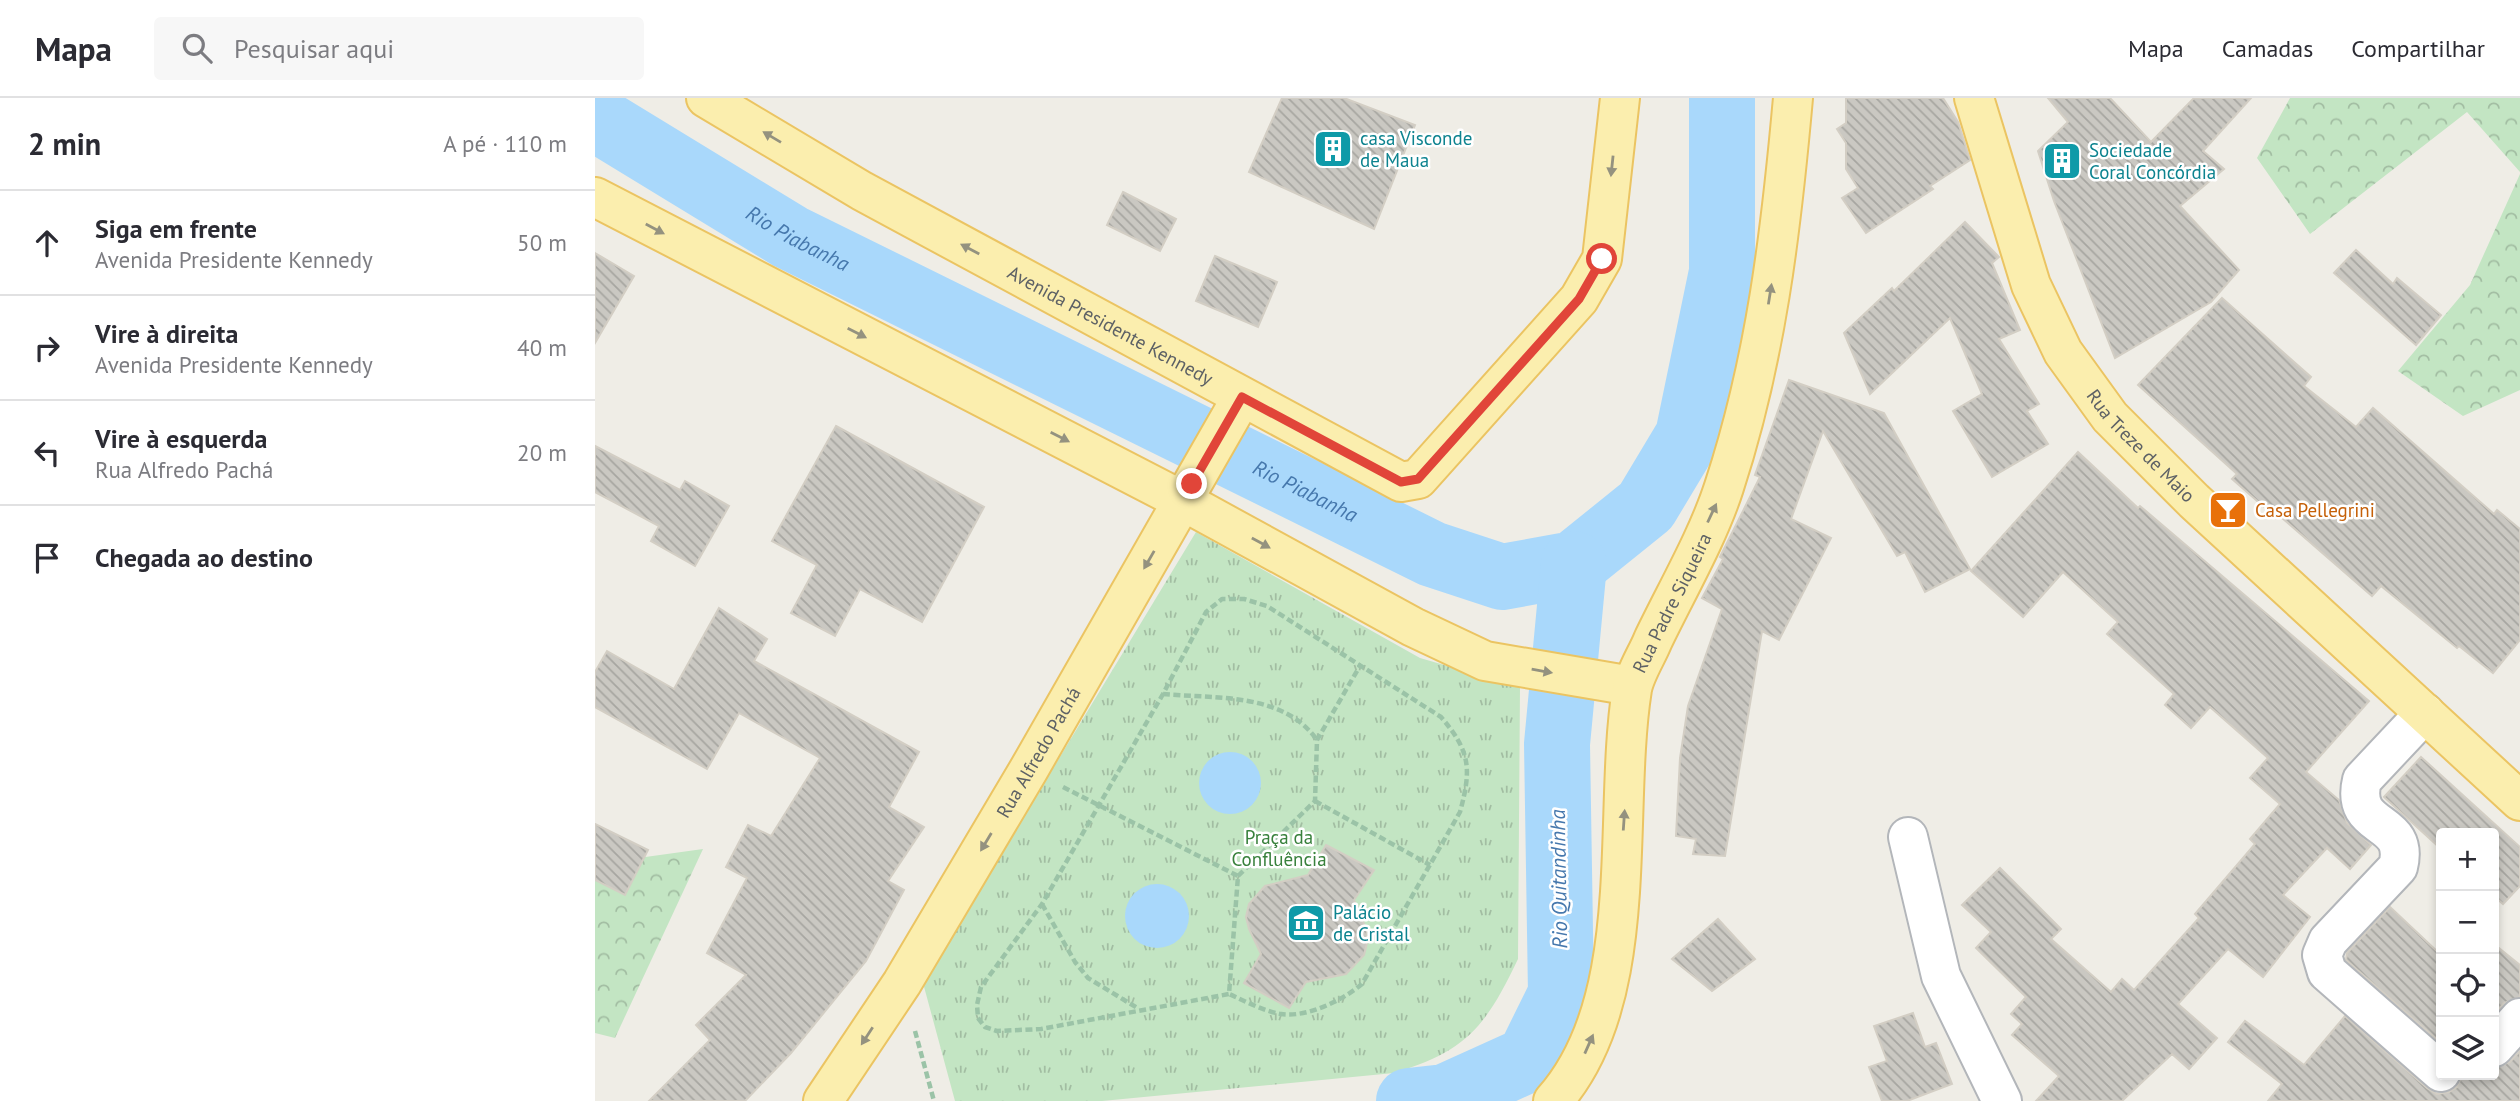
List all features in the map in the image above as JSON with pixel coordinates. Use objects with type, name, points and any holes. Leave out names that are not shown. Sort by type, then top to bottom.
[{"type":"main road","name":"Avenida Presidente Kennedy","points":[[706,98],[862,191],[1238,403],[1401,482],[1418,479],[1579,299],[1602,259],[1620,98]]},
{"type":"main road","name":"Rua Padre Siqueira","points":[[1553,1101],[1574,1078],[1593,1034],[1616,940],[1616,684],[1723,490],[1758,371],[1780,234],[1793,98]]},
{"type":"main road","name":"Rua Treze de Maio","points":[[1974,98],[2031,285],[2063,352],[2110,417],[2194,501],[2520,801]]},
{"type":"main road","points":[[595,197],[1187,492],[1413,626],[1485,661],[1616,684]]},
{"type":"main road","name":"Rua Alfredo Pachá","points":[[823,1101],[902,983],[1029,769],[1238,403]]},
{"type":"street","points":[[2425,713],[2362,780],[2359,794],[2363,810],[2398,840],[2402,850],[2398,867],[2328,941],[2322,956],[2327,972],[2436,1067]]},
{"type":"street","points":[[1908,837],[1941,976],[2002,1101]]},
{"type":"street","points":[[2499,1041],[2520,1018]]},
{"type":"path","points":[[1244,598],[1267,606],[1441,716],[1459,738],[1467,759],[1468,783],[1460,812],[1362,984],[1349,995],[1295,1014],[1283,1014],[1229,994],[1041,1029],[997,1031],[985,1027],[978,1017],[977,1005],[981,986],[1042,904],[1163,694],[1206,612],[1222,599],[1244,598]]},
{"type":"path","points":[[1229,994],[1238,876],[1315,801],[1317,740],[1361,664]]},
{"type":"path","points":[[1163,694],[1259,702],[1285,711],[1305,723],[1317,740]]},
{"type":"path","points":[[1029,769],[1238,876]]},
{"type":"path","points":[[1315,801],[1430,865]]},
{"type":"path","points":[[1042,904],[1075,962],[1088,978],[1140,1010]]},
{"type":"path","points":[[902,983],[935,1101]]},
{"type":"green space","points":[[2290,98],[2520,98],[2520,172],[2467,112],[2310,234],[2257,158]]},
{"type":"green space","points":[[2520,174],[2520,390],[2463,416],[2398,371],[2470,285]]},
{"type":"green space","name":"Praça da Confluência","points":[[1196,532],[1420,658],[1520,687],[1518,959],[1495,1002],[1471,1033],[1440,1055],[1394,1073],[1102,1101],[955,1101],[923,983]]},
{"type":"green space","points":[[703,849],[615,1038],[595,1033],[595,864]]},
{"type":"water","points":[[1224,752],[1236,752],[1252,761],[1259,771],[1259,795],[1252,805],[1236,814],[1224,814],[1213,809],[1204,800],[1199,789],[1199,777],[1204,766],[1213,757]]},
{"type":"water","points":[[1151,884],[1163,884],[1180,893],[1187,904],[1187,928],[1180,939],[1163,948],[1151,948],[1139,943],[1130,934],[1125,922],[1125,910],[1130,898],[1139,889]]},
{"type":"building","name":"casa Visconde de Maua","points":[[1282,98],[1344,98],[1415,125],[1374,229],[1249,172]]},
{"type":"building","points":[[1846,98],[1943,98],[1958,122],[1970,160],[1930,186],[1933,189],[1866,233],[1842,198],[1858,188],[1846,169],[1846,143],[1837,129],[1846,123]]},
{"type":"building","points":[[2048,98],[2110,98],[2151,142],[2194,98],[2251,98],[2203,151],[2224,169],[2180,206],[2239,270],[2211,302],[2115,358],[2054,201],[2038,151],[2068,122]]},
{"type":"building","points":[[1123,192],[1176,219],[1160,251],[1107,225]]},
{"type":"building","points":[[1965,222],[1999,257],[1992,263],[2020,330],[1999,339],[2039,404],[2027,411],[2048,444],[1992,477],[1953,411],[1982,394],[1950,318],[1870,394],[1844,333],[1892,288],[1894,291]]},
{"type":"building","points":[[2356,250],[2393,284],[2397,278],[2441,315],[2416,345],[2334,273]]},
{"type":"building","points":[[595,253],[634,276],[595,343]]},
{"type":"building","points":[[1215,256],[1277,282],[1258,327],[1196,301]]},
{"type":"building","points":[[2222,298],[2311,377],[2304,386],[2356,427],[2373,408],[2494,514],[2497,510],[2520,529],[2520,640],[2493,673],[2459,646],[2457,648],[2381,586],[2372,596],[2266,504],[2264,507],[2232,479],[2237,474],[2138,385]]},
{"type":"building","points":[[1789,380],[1884,413],[1970,569],[1925,592],[1905,552],[1897,556],[1823,431],[1791,519],[1831,538],[1779,640],[1762,631],[1725,856],[1693,854],[1696,839],[1676,836],[1680,758],[1688,706],[1722,609],[1702,598],[1760,477],[1755,475]]},
{"type":"building","points":[[836,426],[984,507],[922,622],[860,589],[835,636],[791,613],[817,565],[772,541]]},
{"type":"building","points":[[595,446],[680,490],[685,481],[729,506],[695,566],[651,541],[659,526],[595,492]]},
{"type":"building","points":[[2078,452],[2138,508],[2140,506],[2369,701],[2306,772],[2339,800],[2347,823],[2371,845],[2350,869],[2327,848],[2283,895],[2310,917],[2263,977],[2228,949],[2178,1004],[2217,1038],[2189,1069],[2172,1054],[2122,1101],[2036,1101],[2059,1076],[2012,1035],[2022,1024],[2011,1014],[2026,997],[1976,948],[1991,932],[1962,905],[2000,868],[2061,929],[2051,939],[2111,992],[2122,979],[2134,990],[2199,918],[2195,914],[2255,844],[2250,839],[2280,804],[2250,778],[2268,758],[2210,707],[2191,728],[2165,705],[2174,694],[2107,634],[2118,622],[2063,572],[2023,617],[1971,571]]},
{"type":"building","points":[[719,608],[767,639],[754,661],[919,752],[889,807],[924,827],[888,881],[904,890],[866,961],[791,1053],[745,1101],[649,1101],[710,1040],[696,1025],[746,975],[707,953],[747,878],[726,867],[748,825],[771,836],[820,758],[739,713],[707,769],[595,707],[595,672],[607,651],[674,689]]},
{"type":"building","points":[[2421,757],[2520,847],[2520,886],[2503,904],[2499,900],[2499,828],[2436,828],[2436,844],[2384,797]]},
{"type":"building","points":[[595,824],[648,850],[625,895],[595,880]]},
{"type":"building","name":"Palácio de Cristal","points":[[1326,845],[1374,870],[1354,900],[1367,931],[1367,943],[1364,955],[1346,974],[1306,982],[1289,1008],[1244,983],[1261,954],[1246,917],[1249,904],[1265,886],[1308,875]]},
{"type":"building","points":[[2390,907],[2436,950],[2436,1039],[2346,960],[2347,953]]},
{"type":"building","points":[[1718,919],[1755,959],[1712,991],[1672,959]]},
{"type":"building","points":[[2499,948],[2520,965],[2520,997],[2504,1003],[2499,1009]]},
{"type":"building","points":[[1913,1013],[1925,1047],[1936,1043],[1952,1084],[1907,1101],[1882,1101],[1869,1067],[1887,1061],[1874,1026]]},
{"type":"building","points":[[2345,1016],[2437,1094],[2449,1092],[2457,1087],[2460,1080],[2499,1080],[2499,1066],[2510,1062],[2520,1051],[2520,1101],[2268,1101],[2282,1084],[2228,1042],[2245,1021],[2304,1065]]},
{"type":"waterway","name":"Rio Piabanha","points":[[595,118],[790,237],[1432,554],[1502,577],[1574,564],[1646,506],[1688,436],[1722,272],[1722,98]]},
{"type":"waterway","name":"Rio Quitandinha","points":[[1409,1101],[1445,1097],[1529,1059],[1561,994],[1557,744],[1574,564]]},
{"type":"place","name":"casa Visconde de Maua","points":[[1333,149]]},
{"type":"place","name":"Sociedade Coral Concórdia","points":[[2062,161]]},
{"type":"place","name":"Casa Pellegrini","points":[[2228,510]]},
{"type":"place","name":"Palácio de Cristal","points":[[1306,923]]},
{"type":"route","points":[[1192,484],[1242,397],[1401,482],[1418,479],[1579,299],[1602,259]]}]
